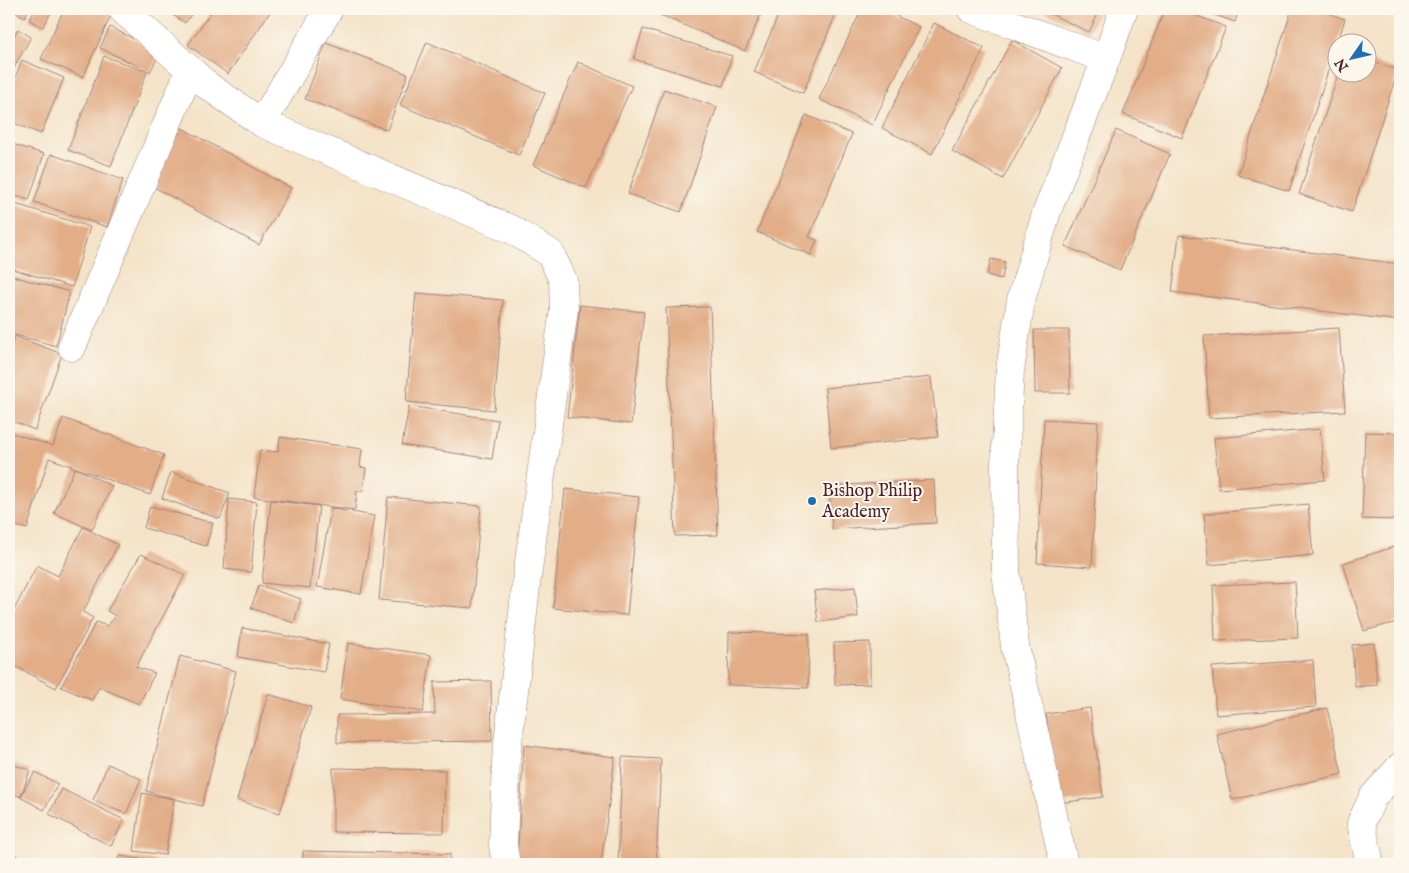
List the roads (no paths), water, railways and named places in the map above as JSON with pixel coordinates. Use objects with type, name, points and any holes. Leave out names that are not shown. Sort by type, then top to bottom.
[{"type":"street","points":[[122,9],[208,86],[262,123],[511,229],[550,253],[563,280],[564,309],[528,569],[506,760],[503,846],[506,864]]},
{"type":"street","points":[[262,123],[329,9]]},
{"type":"street","points":[[971,9],[1106,59]]},
{"type":"street","points":[[1064,864],[1015,646],[1006,571],[1006,445],[1010,370],[1022,300],[1046,214],[1124,9]]},
{"type":"street","points":[[72,347],[190,70]]},
{"type":"street","points":[[1370,864],[1361,822],[1373,797],[1400,767]]},
{"type":"place","name":"Bishop Philip Academy","points":[[812,501]]}]
